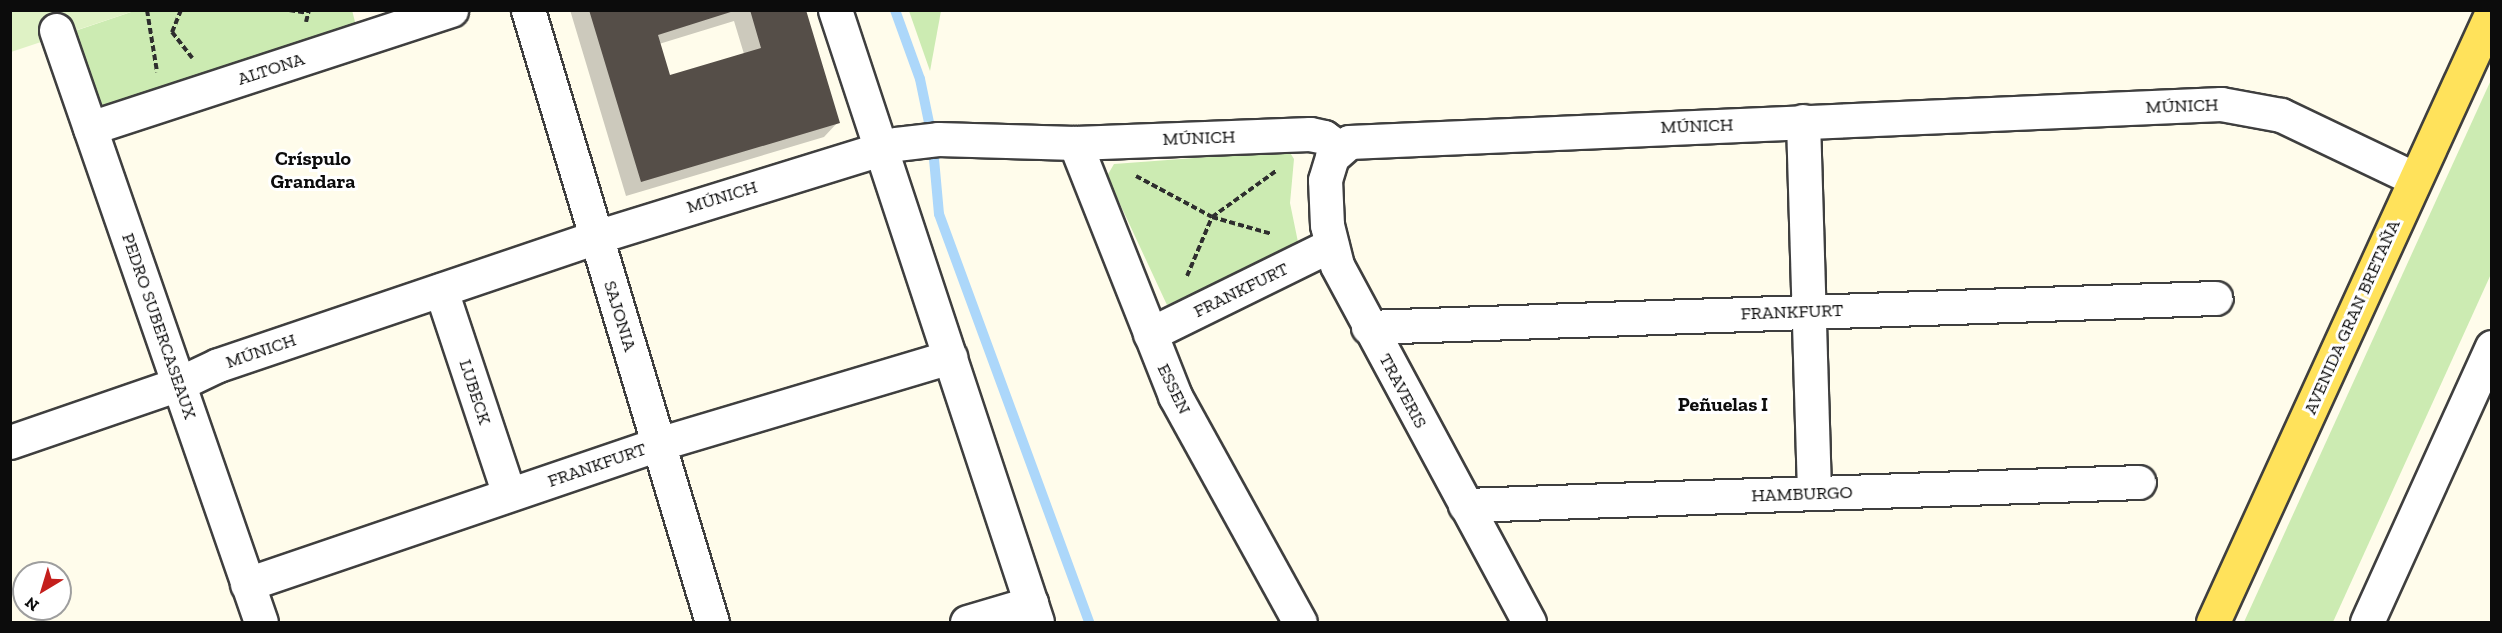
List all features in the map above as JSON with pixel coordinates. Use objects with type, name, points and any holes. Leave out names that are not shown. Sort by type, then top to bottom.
[{"type":"main road","name":"AVENIDA GRAN BRETAÑA","points":[[2213,622],[2492,12]]},
{"type":"street","name":"ALTONA","points":[[90,128],[451,10]]},
{"type":"street","name":"SAJONIA","points":[[528,10],[712,622]]},
{"type":"street","points":[[835,10],[888,146],[950,357],[1034,613],[967,622]]},
{"type":"street","name":"PEDRO SUBERCASEAUX","points":[[56,30],[261,622]]},
{"type":"street","name":"MÚNICH","points":[[10,442],[178,384],[218,365],[596,237],[888,146],[938,139],[1075,143],[1310,134],[1324,137],[1339,148],[1361,140],[1803,121],[2242,106],[2281,115],[2415,179]]},
{"type":"street","points":[[1803,121],[1814,493]]},
{"type":"street","name":"ESSEN","points":[[1075,143],[1158,330],[1175,396],[1300,622]]},
{"type":"street","name":"TRAVERIS","points":[[1339,148],[1325,180],[1331,245],[1346,285],[1529,622]]},
{"type":"street","name":"FRANKFURT","points":[[1158,330],[1331,245]]},
{"type":"street","name":"LUBECK","points":[[441,290],[509,494]]},
{"type":"street","name":"FRANKFURT","points":[[1368,327],[2216,298]]},
{"type":"street","points":[[2367,622],[2492,347]]},
{"type":"street","name":"FRANKFURT","points":[[248,584],[658,444],[950,357]]},
{"type":"street","name":"HAMBURGO","points":[[1465,505],[2139,482]]},
{"type":"path","points":[[147,10],[159,76]]},
{"type":"path","points":[[181,10],[172,32],[200,66]]},
{"type":"path","points":[[289,10],[301,14],[309,10]]},
{"type":"path","points":[[1158,330],[1212,217],[1284,165]]},
{"type":"path","points":[[1128,171],[1212,217],[1276,236]]},
{"type":"green space","points":[[352,10],[360,42],[111,131],[69,33],[134,11]]},
{"type":"green space","points":[[11,11],[134,11],[11,52]]},
{"type":"green space","points":[[909,11],[941,11],[930,71]]},
{"type":"green space","points":[[2491,80],[2491,274],[2333,622],[2244,622]]},
{"type":"green space","points":[[1289,151],[1294,159],[1290,203],[1299,247],[1167,305],[1107,176],[1114,164]]},
{"type":"building","points":[[589,10],[737,10],[658,35],[670,75],[761,48],[750,10],[806,10],[840,123],[641,182]]},
{"type":"waterway","points":[[895,10],[920,79],[932,137],[939,214],[1089,622]]},
{"type":"district","name":"Críspulo Grandara","points":[[313,170]]},
{"type":"district","name":"Peñuelas I","points":[[1723,404]]}]
